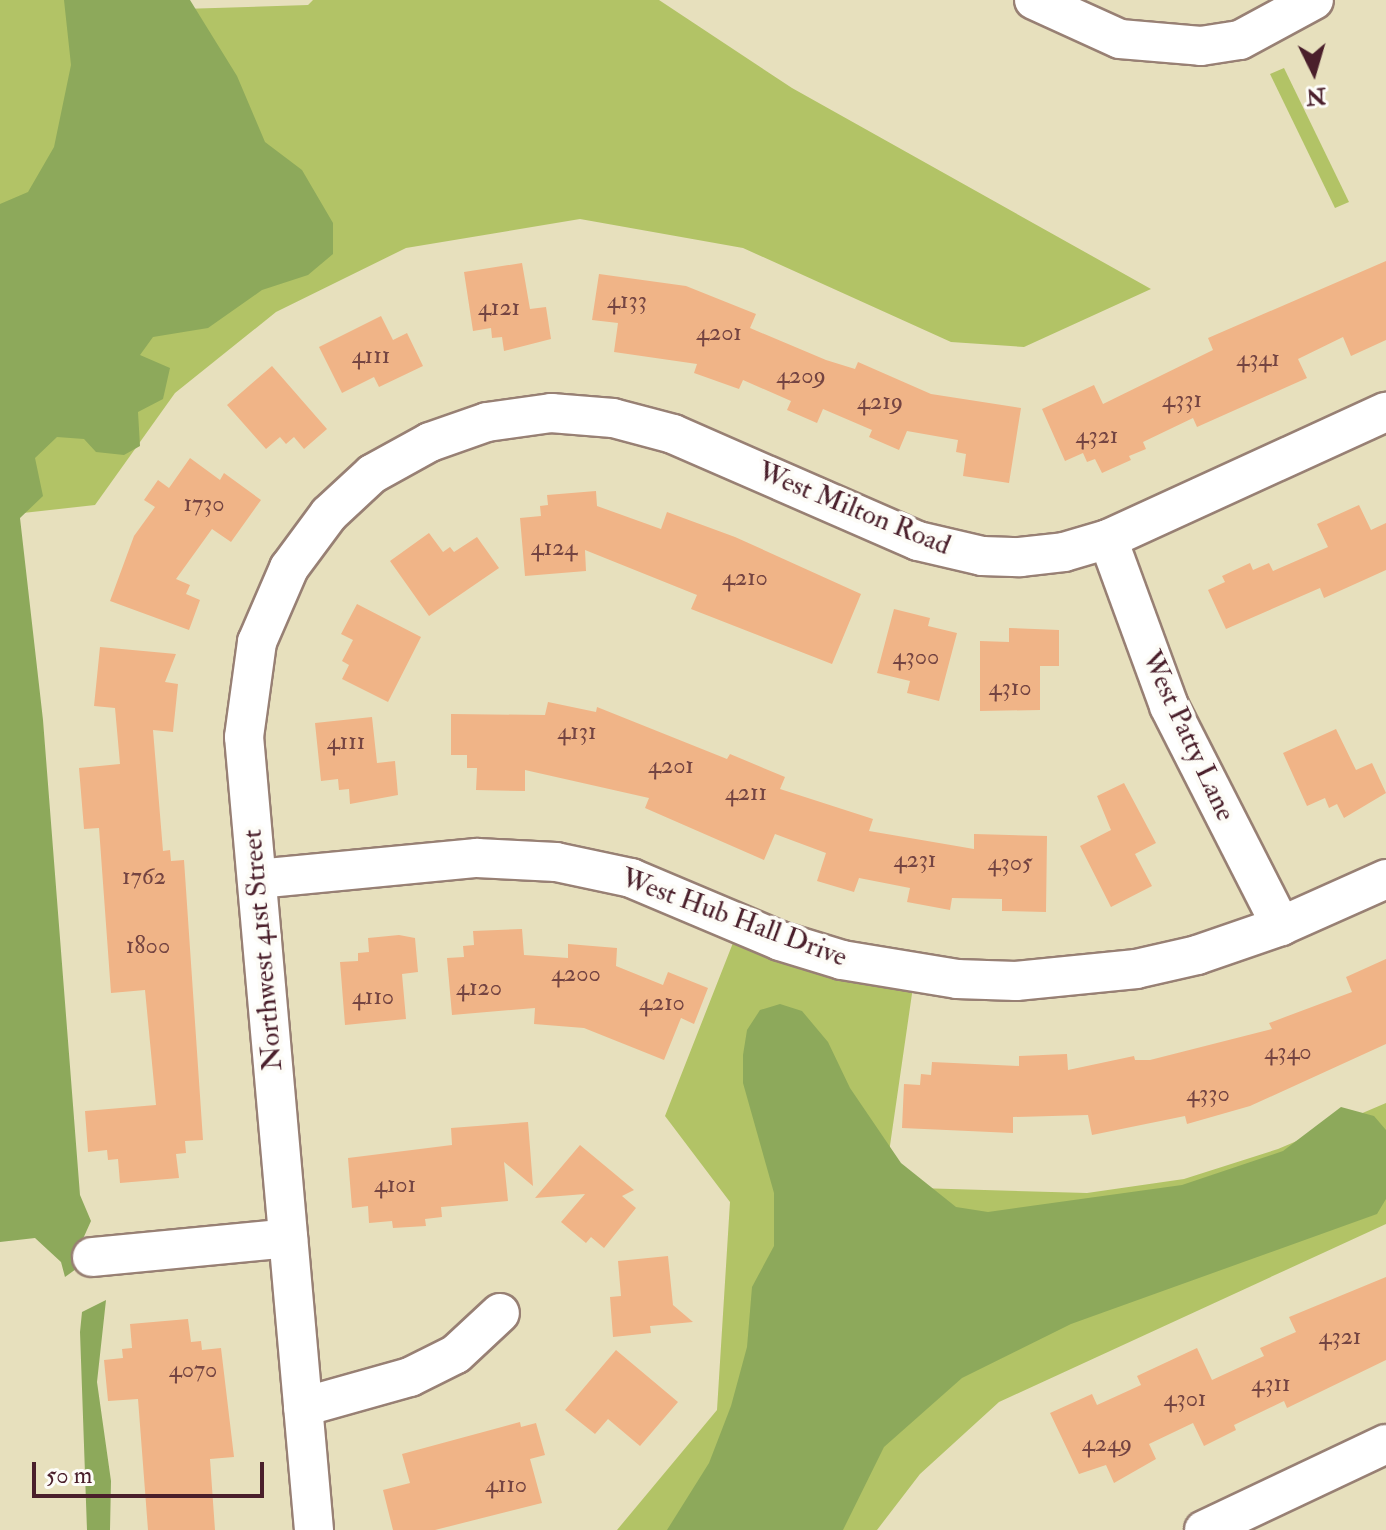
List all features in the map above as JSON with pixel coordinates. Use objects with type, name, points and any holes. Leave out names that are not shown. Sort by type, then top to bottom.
[{"type":"street","points":[[1034,0],[1120,39],[1201,46],[1240,40],[1314,0]]},
{"type":"street","name":"West Milton Road","points":[[329,514],[372,474],[430,442],[487,422],[551,413],[613,418],[673,434],[943,549],[1020,557],[1064,552],[1108,539],[1386,412]]},
{"type":"street","name":"Northwest 41st Street","points":[[314,1530],[244,737],[251,664],[278,589],[329,514]]},
{"type":"street","name":"West Patty Lane","points":[[1108,539],[1169,706],[1281,926]]},
{"type":"street","name":"West Hub Hall Drive","points":[[257,879],[477,858],[556,862],[631,878],[821,954],[987,981],[1136,969],[1281,926],[1386,879]]},
{"type":"street","points":[[92,1257],[288,1238]]},
{"type":"street","points":[[303,1407],[410,1377],[456,1354],[500,1313]]},
{"type":"street","points":[[1204,1530],[1386,1444]]},
{"type":"green space","points":[[0,0],[182,0],[182,9],[308,5],[313,0],[659,0],[792,88],[1151,289],[1024,347],[951,342],[743,248],[580,219],[406,248],[276,312],[175,393],[95,505],[14,514],[0,352]]},
{"type":"green space","points":[[64,0],[190,0],[237,76],[265,142],[302,170],[333,223],[333,254],[308,275],[262,290],[208,328],[153,337],[140,355],[170,368],[163,399],[138,412],[140,446],[124,455],[96,452],[84,439],[57,437],[35,458],[43,496],[20,518],[43,720],[80,1195],[91,1221],[82,1241],[83,1264],[65,1277],[61,1262],[35,1238],[0,1242],[0,204],[28,192],[54,147],[71,65]]},
{"type":"green space","points":[[1284,68],[1349,202],[1335,208],[1270,74]]},
{"type":"green space","points":[[740,925],[915,973],[884,1187],[1087,1193],[1184,1179],[1278,1149],[1386,1103],[1386,1224],[999,1402],[920,1474],[877,1530],[617,1530],[717,1410],[730,1202],[665,1116]]},
{"type":"green space","points":[[780,1004],[802,1011],[828,1042],[850,1088],[901,1163],[956,1207],[988,1212],[1182,1185],[1283,1151],[1341,1107],[1374,1116],[1386,1130],[1386,1199],[1377,1214],[1071,1324],[962,1378],[884,1447],[843,1530],[667,1530],[709,1463],[731,1406],[747,1347],[752,1287],[774,1246],[774,1193],[743,1083],[743,1055],[747,1030],[760,1010]]},
{"type":"green space","points":[[106,1300],[97,1382],[111,1481],[110,1530],[87,1530],[80,1332],[82,1312]]},
{"type":"building","points":[[1386,261],[1386,340],[1351,356],[1343,337],[1298,359],[1307,378],[1197,427],[1193,418],[1143,442],[1146,449],[1129,456],[1131,460],[1102,473],[1095,459],[1087,462],[1083,453],[1065,461],[1042,409],[1094,385],[1103,404],[1213,350],[1208,338]]},
{"type":"building","points":[[522,263],[530,309],[546,307],[551,339],[504,351],[502,337],[492,338],[491,328],[473,331],[464,272]]},
{"type":"building","points":[[599,274],[686,286],[756,314],[750,328],[826,360],[855,369],[858,362],[931,394],[1021,408],[1009,483],[963,476],[966,454],[956,452],[958,440],[907,431],[899,450],[869,437],[872,430],[823,409],[817,423],[787,410],[791,401],[743,380],[739,389],[694,373],[697,364],[614,352],[618,323],[592,320]]},
{"type":"building","points":[[381,316],[393,340],[407,333],[423,366],[379,387],[374,377],[342,393],[319,347]]},
{"type":"building","points":[[272,366],[327,429],[304,449],[294,437],[286,444],[280,437],[266,449],[227,405]]},
{"type":"building","points":[[190,458],[220,480],[224,473],[261,500],[231,542],[212,529],[176,579],[190,585],[186,594],[200,600],[189,630],[110,601],[134,536],[155,507],[144,500],[158,480],[169,488]]},
{"type":"building","points":[[596,491],[597,506],[661,529],[667,512],[735,537],[861,594],[832,664],[691,609],[697,595],[585,550],[586,571],[525,576],[520,518],[541,516],[540,506],[548,505],[547,495]]},
{"type":"building","points":[[1359,505],[1371,530],[1386,523],[1386,570],[1324,598],[1320,588],[1226,629],[1208,590],[1225,582],[1222,576],[1250,563],[1253,570],[1269,563],[1273,571],[1328,547],[1317,524]]},
{"type":"building","points":[[429,533],[443,552],[450,547],[454,552],[477,537],[499,568],[429,616],[390,561]]},
{"type":"building","points":[[357,604],[421,637],[388,702],[342,679],[349,665],[342,661],[353,640],[341,634]]},
{"type":"building","points":[[894,609],[930,618],[928,626],[957,633],[939,701],[907,693],[910,681],[877,673]]},
{"type":"building","points":[[1009,628],[1059,630],[1059,666],[1040,666],[1040,710],[980,711],[980,641],[1009,642]]},
{"type":"building","points":[[100,647],[176,654],[165,682],[178,684],[173,732],[153,730],[163,851],[170,850],[171,861],[184,860],[203,1140],[185,1141],[186,1153],[176,1154],[179,1178],[120,1183],[118,1159],[108,1160],[107,1150],[88,1152],[85,1111],[156,1105],[145,990],[111,993],[99,828],[84,829],[79,768],[120,764],[115,708],[94,706]]},
{"type":"building","points":[[548,702],[596,712],[597,707],[727,759],[730,754],[785,777],[780,789],[873,819],[869,831],[974,849],[974,834],[1047,836],[1046,912],[1002,911],[1002,899],[952,898],[950,910],[907,902],[910,888],[859,878],[854,892],[817,881],[826,853],[775,834],[764,860],[645,808],[649,798],[525,770],[525,791],[476,790],[477,768],[467,768],[467,755],[451,755],[451,714],[545,715]]},
{"type":"building","points":[[372,717],[377,763],[395,761],[398,795],[350,804],[349,789],[339,790],[338,779],[321,781],[315,723]]},
{"type":"building","points":[[1336,729],[1356,770],[1372,763],[1386,793],[1344,818],[1337,804],[1329,808],[1325,798],[1307,806],[1283,753]]},
{"type":"building","points":[[1124,783],[1156,843],[1135,854],[1152,886],[1111,907],[1080,846],[1111,830],[1097,796]]},
{"type":"building","points":[[522,929],[524,955],[568,958],[568,944],[617,948],[616,966],[663,985],[668,972],[708,988],[694,1024],[681,1018],[664,1060],[584,1028],[534,1024],[535,1008],[452,1015],[447,958],[464,957],[463,946],[474,945],[473,931]]},
{"type":"building","points":[[399,935],[415,938],[418,972],[402,974],[406,1019],[345,1025],[340,962],[358,961],[358,953],[369,952],[368,938]]},
{"type":"building","points":[[1386,959],[1386,1044],[1250,1106],[1187,1124],[1185,1116],[1092,1135],[1088,1115],[1013,1117],[1013,1133],[902,1128],[904,1084],[920,1085],[921,1074],[931,1075],[932,1062],[1019,1066],[1019,1056],[1067,1054],[1068,1070],[1134,1056],[1135,1060],[1150,1060],[1272,1029],[1269,1023],[1352,992],[1346,977]]},
{"type":"building","points":[[528,1122],[533,1186],[504,1162],[508,1201],[441,1207],[442,1217],[425,1219],[426,1226],[393,1228],[392,1221],[369,1223],[368,1206],[352,1208],[348,1158],[452,1145],[451,1128]]},
{"type":"building","points":[[580,1145],[634,1190],[622,1196],[636,1208],[604,1248],[591,1237],[586,1243],[561,1222],[585,1194],[535,1198]]},
{"type":"building","points":[[668,1256],[673,1305],[693,1322],[650,1326],[651,1333],[613,1337],[610,1297],[621,1296],[618,1261]]},
{"type":"building","points":[[1386,1277],[1386,1360],[1287,1408],[1284,1401],[1234,1425],[1236,1430],[1204,1446],[1193,1423],[1149,1444],[1156,1459],[1114,1483],[1106,1465],[1079,1474],[1050,1413],[1092,1394],[1097,1405],[1141,1385],[1137,1376],[1197,1348],[1212,1380],[1264,1356],[1260,1348],[1296,1332],[1289,1317]]},
{"type":"building","points":[[188,1319],[191,1342],[201,1341],[202,1350],[221,1348],[234,1457],[210,1459],[215,1530],[148,1530],[138,1399],[108,1401],[104,1360],[123,1358],[122,1349],[132,1348],[130,1324]]},
{"type":"building","points":[[616,1350],[678,1402],[640,1446],[608,1419],[595,1434],[565,1410]]},
{"type":"building","points":[[520,1422],[521,1427],[536,1423],[545,1455],[530,1459],[542,1503],[435,1530],[393,1530],[383,1490],[410,1483],[402,1454]]}]
